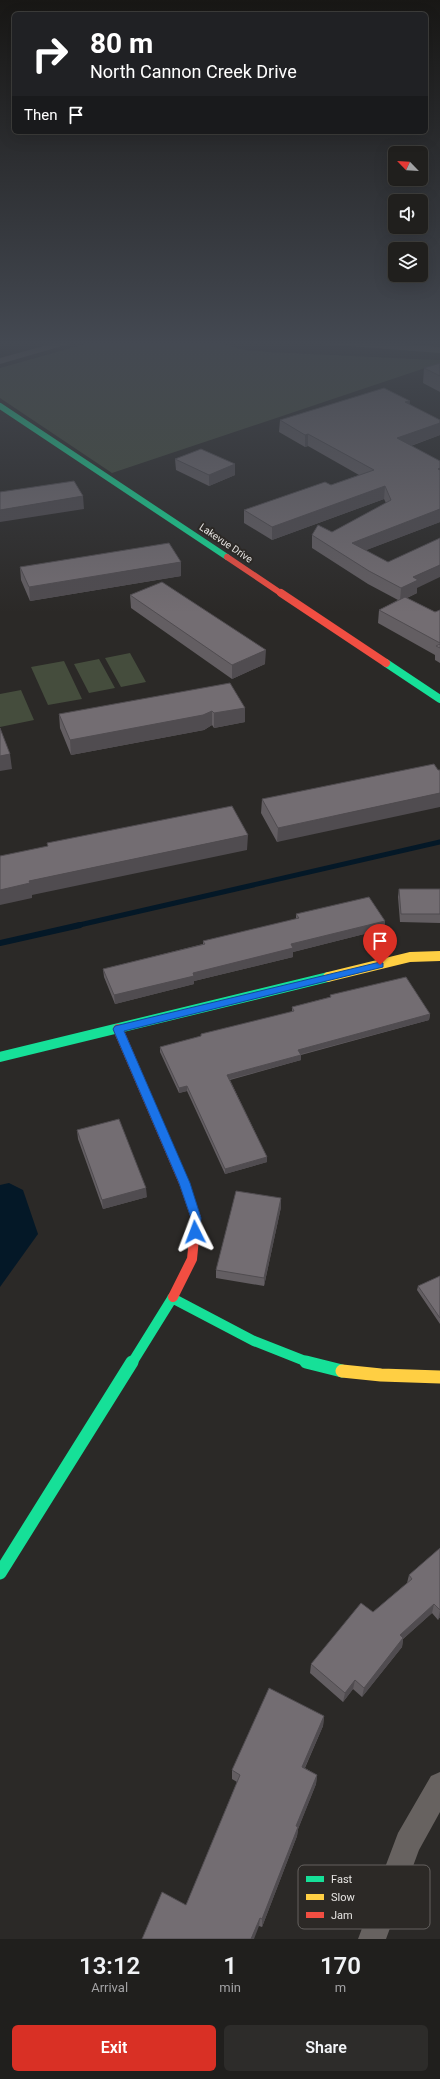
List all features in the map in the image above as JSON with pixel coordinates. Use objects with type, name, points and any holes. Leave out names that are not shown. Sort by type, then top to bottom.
[{"type":"street","name":"Lakevue Drive","points":[[38,431],[440,699]]},
{"type":"street","points":[[0,1057],[410,957],[440,956]]},
{"type":"street","points":[[0,1573],[172,1298],[192,1258],[196,1218],[184,1183],[118,1029]]},
{"type":"street","points":[[172,1298],[273,1350],[322,1367],[384,1376],[440,1377]]},
{"type":"street","points":[[400,1865],[408,1843],[440,1785]]},
{"type":"street","points":[[372,1939],[376,1929]]},
{"type":"green space","points":[[50,431],[236,431],[112,473]]},
{"type":"green space","points":[[130,653],[146,682],[121,687],[105,658]]},
{"type":"green space","points":[[99,659],[115,688],[89,693],[74,664]]},
{"type":"green space","points":[[64,661],[82,699],[48,705],[31,667]]},
{"type":"green space","points":[[21,690],[34,720],[0,727],[0,694]]},
{"type":"water","points":[[9,1183],[23,1190],[38,1234],[0,1287],[0,1185]]},
{"type":"building","points":[[299,431],[416,431],[397,438],[440,461],[440,468],[438,469],[440,470],[440,509],[352,543],[388,562],[440,538],[440,565],[413,577],[418,580],[401,588],[369,571],[312,535],[318,525],[332,532],[391,500],[385,486],[272,527],[244,510],[325,482],[331,485],[374,470],[308,434],[305,435]]},
{"type":"building","points":[[201,449],[235,464],[209,475],[175,459]]},
{"type":"building","points":[[74,481],[83,496],[0,510],[0,492]]},
{"type":"building","points":[[169,543],[181,562],[29,587],[20,567]]},
{"type":"building","points":[[162,582],[266,650],[232,665],[130,595]]},
{"type":"building","points":[[405,597],[435,612],[440,610],[440,643],[379,610]]},
{"type":"building","points":[[230,683],[245,708],[214,713],[212,711],[203,715],[70,740],[59,714]]},
{"type":"building","points":[[0,728],[10,754],[0,756]]},
{"type":"building","points":[[434,764],[438,770],[440,770],[440,793],[278,828],[262,799]]},
{"type":"building","points":[[232,806],[248,835],[29,881],[30,883],[0,890],[0,856],[48,846],[47,843]]},
{"type":"building","points":[[399,889],[440,889],[440,914],[401,914]]},
{"type":"building","points":[[369,897],[385,921],[291,944],[293,948],[193,973],[194,976],[114,995],[103,969],[205,944],[203,941],[299,918],[296,914]]},
{"type":"building","points":[[406,977],[430,1014],[298,1050],[301,1055],[227,1075],[267,1157],[225,1169],[187,1086],[179,1088],[160,1047],[201,1036],[201,1034],[294,1011],[292,1007],[331,997],[330,995]]},
{"type":"building","points":[[119,1119],[146,1188],[102,1200],[77,1130]]},
{"type":"building","points":[[236,1191],[281,1198],[264,1278],[216,1270]]},
{"type":"building","points":[[440,1276],[440,1318],[418,1286]]},
{"type":"building","points":[[440,1548],[440,1610],[434,1604],[400,1635],[403,1638],[364,1688],[355,1680],[345,1693],[311,1664],[361,1603],[373,1612],[412,1579],[409,1575]]},
{"type":"building","points":[[269,1688],[324,1716],[302,1767],[317,1775],[296,1826],[298,1827],[262,1919],[260,1918],[251,1939],[142,1939],[162,1892],[186,1905],[240,1775],[232,1770]]},
{"type":"waterway","points":[[75,926],[440,842]]},
{"type":"waterway","points":[[0,943],[80,925]]},
{"type":"traffic: fast","points":[[38,431],[227,557]]},
{"type":"traffic: fast","points":[[386,663],[440,699]]},
{"type":"traffic: fast","points":[[0,1057],[328,977]]},
{"type":"traffic: fast","points":[[0,1573],[173,1297]]},
{"type":"traffic: fast","points":[[172,1298],[233,1331],[276,1351],[319,1366],[342,1371]]},
{"type":"traffic: slow","points":[[328,977],[410,957],[440,956]]},
{"type":"traffic: slow","points":[[342,1371],[381,1375],[440,1377]]},
{"type":"traffic: jam","points":[[227,557],[386,663]]},
{"type":"traffic: jam","points":[[118,1029],[184,1183],[196,1218],[192,1259],[173,1297]]},
{"type":"route","points":[[195,1232],[196,1218],[184,1183],[118,1029],[380,965]]}]
